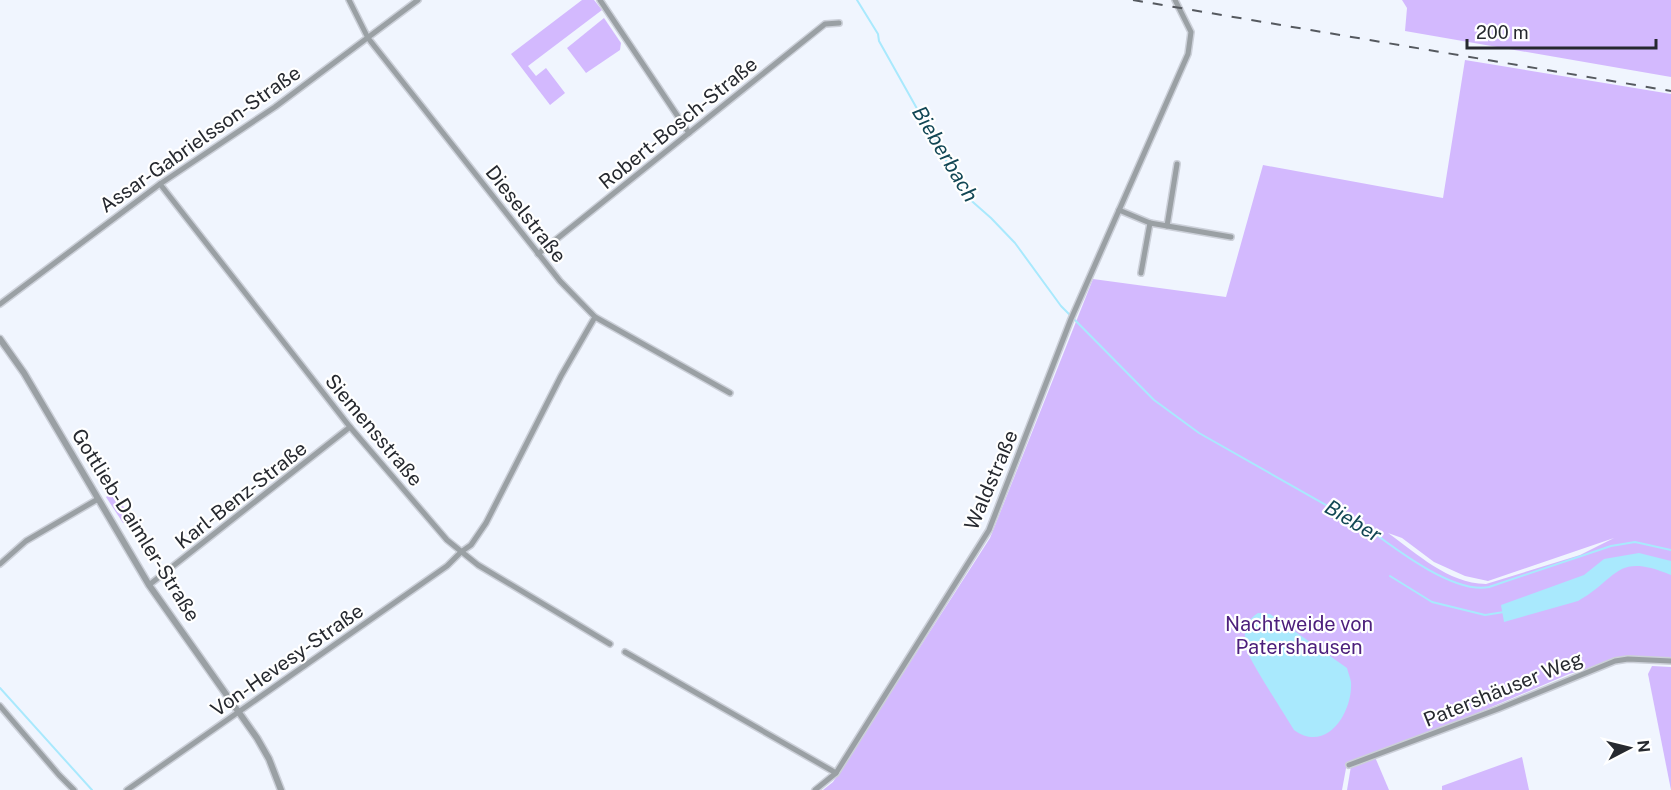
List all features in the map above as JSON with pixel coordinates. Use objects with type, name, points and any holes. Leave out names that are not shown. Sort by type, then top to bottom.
[{"type":"street","name":"Dieselstraße","points":[[349,0],[368,38],[560,281],[595,317],[730,393]]},
{"type":"street","name":"Assar-Gabrielsson-Straße","points":[[0,304],[160,184],[275,107],[418,0]]},
{"type":"street","points":[[600,0],[689,133]]},
{"type":"street","name":"Waldstraße","points":[[815,790],[836,773],[989,530],[1071,319],[1188,54],[1191,32],[1175,0]]},
{"type":"street","name":"Robert-Bosch-Straße","points":[[538,254],[825,24],[839,23]]},
{"type":"street","points":[[1167,226],[1177,164]]},
{"type":"street","name":"Siemensstraße","points":[[160,184],[350,428],[447,540],[478,565],[610,644]]},
{"type":"street","points":[[1119,210],[1150,223],[1231,237]]},
{"type":"street","points":[[1141,273],[1150,223]]},
{"type":"street","points":[[461,552],[471,545],[486,523],[556,386],[595,317]]},
{"type":"street","name":"Gottlieb-Daimler-Straße","points":[[0,339],[24,373],[149,585],[240,712],[269,759],[281,790]]},
{"type":"street","name":"Karl-Benz-Straße","points":[[149,585],[350,428]]},
{"type":"street","points":[[0,564],[26,541],[98,499]]},
{"type":"street","name":"Von-Hevesy-Straße","points":[[127,790],[447,566],[461,552]]},
{"type":"street","points":[[625,652],[836,773]]},
{"type":"street","name":"Patershäuser Weg","points":[[1349,765],[1615,662],[1628,659],[1671,661]]},
{"type":"street","points":[[0,706],[74,790]]},
{"type":"green space","points":[[582,0],[594,0],[602,10],[528,66],[536,76],[546,68],[565,93],[550,105],[511,54]]},
{"type":"green space","points":[[1402,0],[1671,0],[1671,77],[1405,31],[1407,8]]},
{"type":"green space","points":[[604,18],[621,43],[620,50],[586,73],[567,48]]},
{"type":"green space","name":"Nachtweide von Patershausen","points":[[1465,60],[1671,94],[1671,658],[1631,656],[1569,674],[1473,715],[1347,763],[1342,790],[823,790],[833,782],[990,538],[1093,279],[1226,297],[1263,165],[1443,198]],"holes":[[[1388,533],[1402,538],[1434,562],[1465,576],[1488,581],[1614,538],[1580,555],[1486,584],[1458,579],[1446,573]]]},
{"type":"green space","points":[[114,492],[131,518],[123,523],[106,497]]},
{"type":"green space","points":[[1652,666],[1671,667],[1671,790],[1648,674]]},
{"type":"green space","points":[[1375,757],[1389,790],[1347,790],[1351,766]]},
{"type":"green space","points":[[1522,757],[1529,790],[1442,790],[1442,786]]},
{"type":"water","points":[[1639,553],[1671,561],[1671,575],[1639,566],[1628,567],[1578,601],[1504,622],[1501,605],[1584,575],[1604,559]]},
{"type":"water","points":[[1258,613],[1270,614],[1347,668],[1351,682],[1348,706],[1336,726],[1327,733],[1317,737],[1306,736],[1294,730],[1259,673],[1245,645],[1248,623]]},
{"type":"waterway","name":"Bieber","points":[[857,0],[878,34],[879,41],[966,196],[1015,243],[1061,306],[1154,400],[1199,433],[1370,530],[1427,569],[1460,584],[1489,587],[1611,546],[1635,542],[1671,550]]},
{"type":"waterway","points":[[1390,576],[1432,602],[1485,615],[1504,612]]},
{"type":"waterway","points":[[0,688],[92,790]]},
{"type":"railway","points":[[1133,0],[1671,91]]},
{"type":"water label","name":"Bieberbach","points":[[945,154]]}]
